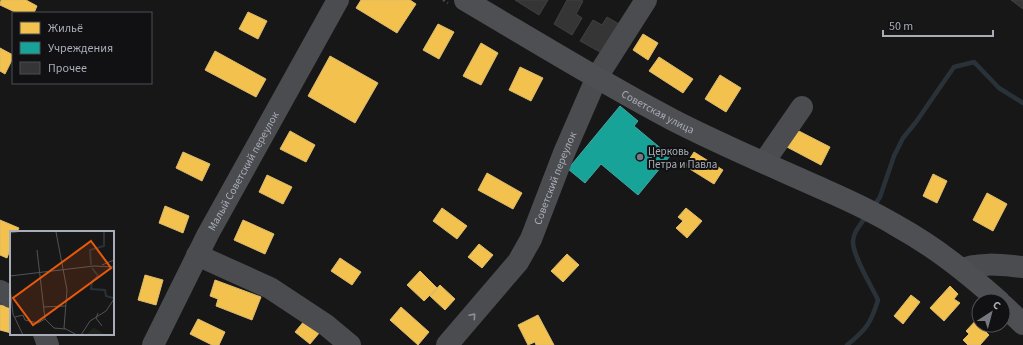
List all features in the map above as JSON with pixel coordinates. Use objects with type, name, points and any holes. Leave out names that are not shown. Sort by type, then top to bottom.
[{"type":"main road","name":"Советская улица","points":[[465,0],[671,119],[858,205],[897,225],[940,252],[990,293]]},
{"type":"main road","points":[[1011,313],[1023,324]]},
{"type":"street","name":"Малый Советский переулок","points":[[153,345],[208,234],[338,0]]},
{"type":"street","name":"Советский переулок","points":[[447,345],[518,262],[531,239],[564,152],[597,77],[646,0]]},
{"type":"street","points":[[764,162],[802,107]]},
{"type":"street","points":[[197,255],[270,288],[326,325],[350,345]]},
{"type":"street","points":[[962,269],[987,264],[1023,267]]},
{"type":"street","points":[[0,290],[10,296]]},
{"type":"street","points":[[44,335],[48,345]]},
{"type":"building: Жильё","points":[[1,0],[26,0],[37,6],[34,12],[15,12],[0,5]]},
{"type":"building: Жильё","points":[[361,0],[410,0],[416,4],[397,33],[356,8]]},
{"type":"building: Жильё","points":[[248,12],[267,21],[258,39],[239,29]]},
{"type":"building: Жильё","points":[[438,24],[454,32],[439,59],[423,50]]},
{"type":"building: Жильё","points":[[643,34],[658,43],[648,60],[633,50]]},
{"type":"building: Жильё","points":[[481,43],[498,53],[481,85],[463,76]]},
{"type":"building: Жильё","points":[[0,48],[12,54],[12,60],[5,74],[0,71]]},
{"type":"building: Жильё","points":[[215,51],[266,79],[256,97],[205,70]]},
{"type":"building: Жильё","points":[[330,56],[378,83],[355,123],[308,96]]},
{"type":"building: Жильё","points":[[659,57],[693,79],[683,93],[649,71]]},
{"type":"building: Жильё","points":[[520,67],[543,78],[531,101],[509,90]]},
{"type":"building: Жильё","points":[[720,75],[741,88],[726,112],[705,99]]},
{"type":"building: Жильё","points":[[793,128],[830,147],[821,165],[785,146]]},
{"type":"building: Жильё","points":[[290,131],[315,145],[306,162],[280,149]]},
{"type":"building: Жильё","points":[[183,152],[210,164],[202,181],[176,168]]},
{"type":"building: Жильё","points":[[694,152],[723,170],[714,184],[685,166]]},
{"type":"building: Жильё","points":[[487,173],[522,193],[513,209],[478,190]]},
{"type":"building: Жильё","points":[[933,174],[947,181],[937,203],[923,196]]},
{"type":"building: Жильё","points":[[267,175],[292,187],[283,204],[259,192]]},
{"type":"building: Жильё","points":[[987,193],[1007,204],[993,231],[973,220]]},
{"type":"building: Жильё","points":[[165,206],[189,216],[183,233],[159,223]]},
{"type":"building: Жильё","points":[[442,208],[467,226],[457,239],[433,221]]},
{"type":"building: Жильё","points":[[686,208],[702,221],[687,238],[676,228],[683,221],[678,217]]},
{"type":"building: Жильё","points":[[0,220],[19,228],[18,231],[10,231],[10,250],[7,258],[0,255]]},
{"type":"building: Жильё","points":[[243,220],[274,234],[265,254],[234,240]]},
{"type":"building: Жильё","points":[[479,244],[493,255],[482,268],[468,257]]},
{"type":"building: Жильё","points":[[567,254],[579,265],[563,282],[551,271]]},
{"type":"building: Жильё","points":[[340,258],[361,272],[352,285],[331,271]]},
{"type":"building: Жильё","points":[[420,271],[437,288],[424,301],[407,285]]},
{"type":"building: Жильё","points":[[145,275],[163,280],[156,305],[138,300]]},
{"type":"building: Жильё","points":[[215,280],[261,297],[252,320],[216,306],[218,299],[210,296]]},
{"type":"building: Жильё","points":[[440,285],[455,299],[445,310],[430,296]]},
{"type":"building: Жильё","points":[[950,286],[958,294],[954,299],[960,303],[944,321],[930,308]]},
{"type":"building: Жильё","points":[[911,295],[920,302],[903,324],[894,316]]},
{"type":"building: Жильё","points":[[0,305],[10,307],[10,333],[0,330]]},
{"type":"building: Жильё","points":[[401,307],[429,332],[418,345],[390,320]]},
{"type":"building: Жильё","points":[[538,315],[554,345],[536,345],[535,342],[528,345],[518,325]]},
{"type":"building: Жильё","points":[[198,319],[225,332],[219,345],[212,345],[190,334]]},
{"type":"building: Жильё","points":[[305,320],[320,332],[310,344],[295,332]]},
{"type":"building: Жильё","points":[[971,326],[971,333],[987,333],[989,335],[980,345],[968,345],[963,340],[969,334],[966,331]]},
{"type":"building: Учреждения","points":[[620,106],[638,121],[634,126],[670,156],[638,195],[601,164],[585,183],[568,169]]},
{"type":"building: Прочее","points":[[515,0],[548,0],[539,15]]},
{"type":"building: Прочее","points":[[567,0],[583,1],[576,14],[582,18],[572,35],[554,24]]},
{"type":"building: Прочее","points":[[1011,0],[1023,0],[1023,9]]},
{"type":"building: Прочее","points":[[607,17],[619,24],[602,53],[580,41],[593,20],[602,25]]},
{"type":"waterway","points":[[874,206],[880,197],[894,156],[903,138],[916,122],[954,67],[974,62],[999,88],[1023,103]]},
{"type":"waterway","points":[[847,345],[867,326],[873,315],[878,300],[856,256],[853,243],[854,236],[867,215]]},
{"type":"place","name":"Церковь Петра и Павла","points":[[640,157]]}]
